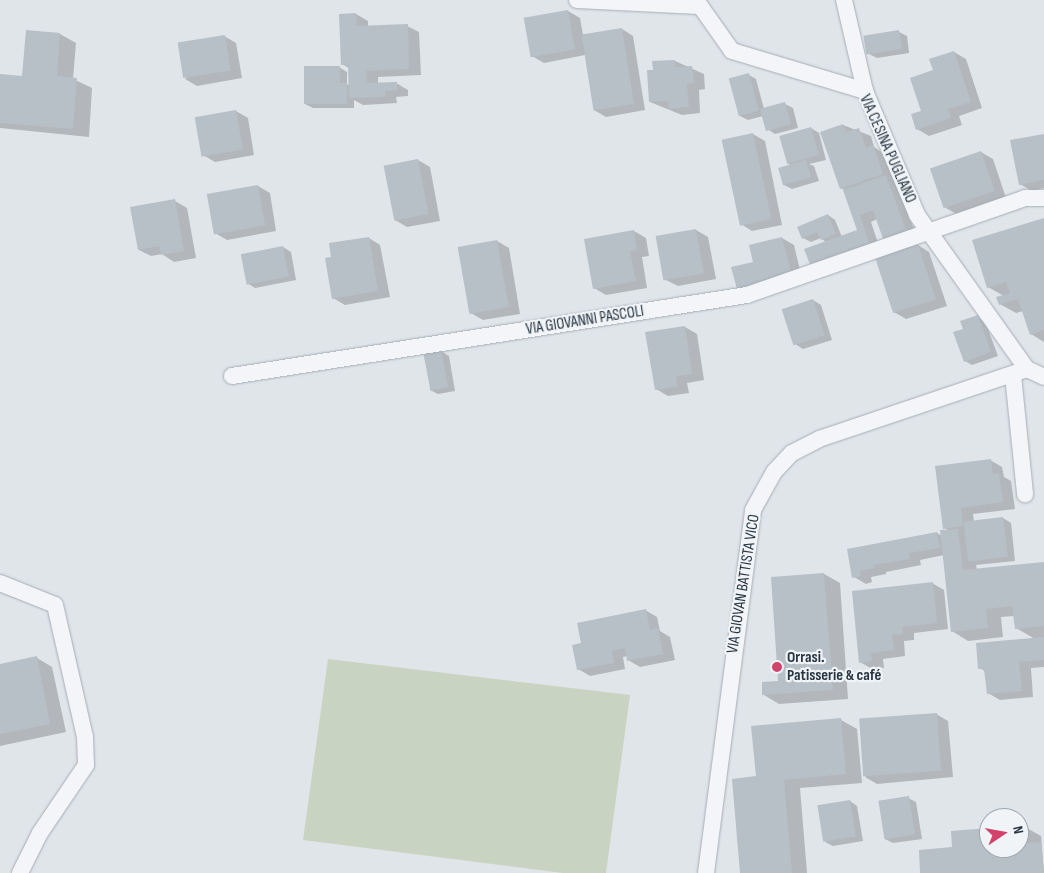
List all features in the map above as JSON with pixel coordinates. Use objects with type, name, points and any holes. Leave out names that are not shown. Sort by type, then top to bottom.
[{"type":"street","points":[[577,0],[697,3]]},
{"type":"street","points":[[844,0],[865,91]]},
{"type":"street","name":"VIA CESINA PUGLIANO","points":[[697,3],[732,51],[865,91],[917,215],[929,230],[1020,372]]},
{"type":"street","name":"VIA GIOVANNI PASCOLI","points":[[232,376],[747,295],[1024,198],[1044,198]]},
{"type":"street","points":[[1025,494],[1020,372],[1044,377]]},
{"type":"street","name":"VIA GIOVAN BATTISTA VICO","points":[[706,873],[753,510],[774,472],[792,453],[819,439],[1020,372]]},
{"type":"street","points":[[0,583],[55,604],[85,737],[86,765],[40,833],[20,873]]},
{"type":"green space","points":[[328,659],[630,695],[606,873],[563,873],[303,840]]},
{"type":"building","points":[[568,10],[575,49],[531,57],[524,18]]},
{"type":"building","points":[[356,13],[357,26],[408,24],[409,69],[366,71],[367,83],[397,82],[397,90],[385,91],[385,97],[349,98],[348,65],[341,65],[339,14]]},
{"type":"building","points":[[622,28],[634,104],[594,110],[582,34]]},
{"type":"building","points":[[26,30],[60,33],[57,76],[77,78],[73,129],[0,123],[0,74],[22,76]]},
{"type":"building","points":[[899,30],[902,49],[866,54],[863,36]]},
{"type":"building","points":[[225,35],[231,71],[183,78],[178,43]]},
{"type":"building","points":[[954,51],[971,102],[948,109],[951,118],[916,130],[911,114],[921,111],[910,78],[933,70],[929,59]]},
{"type":"building","points":[[675,60],[675,67],[692,66],[694,83],[687,84],[689,107],[669,109],[668,101],[649,102],[647,70],[653,70],[652,61]]},
{"type":"building","points":[[304,66],[340,66],[340,83],[347,83],[347,104],[304,104]]},
{"type":"building","points":[[749,73],[759,111],[739,116],[729,78]]},
{"type":"building","points":[[785,102],[791,124],[766,131],[760,109]]},
{"type":"building","points":[[236,110],[243,149],[202,157],[195,117]]},
{"type":"building","points":[[843,124],[846,132],[859,128],[866,148],[873,145],[883,174],[840,189],[820,132]]},
{"type":"building","points":[[811,127],[819,155],[787,164],[779,136]]},
{"type":"building","points":[[753,133],[771,219],[740,226],[722,140]]},
{"type":"building","points":[[1044,134],[1044,180],[1019,185],[1010,140]]},
{"type":"building","points":[[981,151],[995,191],[944,208],[930,169]]},
{"type":"building","points":[[418,159],[429,214],[394,221],[384,166]]},
{"type":"building","points":[[806,160],[811,177],[783,185],[778,168]]},
{"type":"building","points":[[886,175],[906,230],[883,239],[873,210],[860,215],[870,245],[811,267],[804,249],[857,230],[843,190]]},
{"type":"building","points":[[258,185],[265,225],[214,234],[207,194]]},
{"type":"building","points":[[175,199],[184,251],[161,255],[159,246],[138,250],[130,207]]},
{"type":"building","points":[[828,214],[836,234],[821,240],[817,232],[802,239],[797,227]]},
{"type":"building","points":[[1044,218],[1044,330],[1030,335],[1018,299],[999,305],[996,297],[1010,293],[1006,282],[987,288],[972,240]]},
{"type":"building","points":[[696,229],[704,273],[663,280],[656,236]]},
{"type":"building","points":[[634,230],[637,250],[630,251],[636,281],[593,289],[584,239]]},
{"type":"building","points":[[369,237],[378,291],[332,299],[325,258],[331,257],[329,243]]},
{"type":"building","points":[[782,237],[792,276],[737,289],[731,267],[753,262],[749,245]]},
{"type":"building","points":[[497,240],[509,307],[469,314],[458,247]]},
{"type":"building","points":[[918,244],[936,299],[893,313],[875,258]]},
{"type":"building","points":[[283,246],[289,276],[247,285],[241,254]]},
{"type":"building","points":[[813,299],[825,335],[793,345],[782,309]]},
{"type":"building","points":[[978,315],[991,352],[964,362],[953,332],[963,329],[960,321]]},
{"type":"building","points":[[685,326],[692,374],[676,376],[677,387],[655,390],[645,332]]},
{"type":"building","points":[[441,350],[448,387],[431,391],[423,353]]},
{"type":"building","points":[[991,459],[993,474],[999,473],[1003,502],[961,508],[963,526],[943,529],[935,466]]},
{"type":"building","points":[[1003,517],[1008,557],[968,562],[963,522]]},
{"type":"building","points":[[958,529],[963,570],[1044,562],[1044,626],[1015,629],[1012,606],[986,609],[988,628],[951,632],[940,530]]},
{"type":"building","points":[[937,532],[940,548],[909,553],[910,559],[874,565],[875,568],[860,571],[861,576],[852,578],[847,549]]},
{"type":"building","points":[[824,573],[833,690],[762,695],[762,682],[778,681],[771,577]]},
{"type":"building","points":[[933,582],[937,623],[902,627],[903,634],[892,635],[894,650],[871,653],[872,661],[859,663],[852,591]]},
{"type":"building","points":[[646,609],[650,630],[658,628],[663,654],[627,661],[625,648],[612,651],[614,663],[577,670],[572,645],[581,643],[577,623]]},
{"type":"building","points":[[1044,637],[1044,660],[1019,662],[1022,691],[987,694],[984,669],[978,669],[976,643]]},
{"type":"building","points":[[37,656],[50,724],[0,734],[0,664]]},
{"type":"building","points":[[937,713],[941,771],[863,776],[859,718]]},
{"type":"building","points":[[841,718],[846,774],[784,780],[792,873],[740,873],[732,779],[756,776],[751,726]]},
{"type":"building","points":[[909,796],[915,835],[884,839],[878,801]]},
{"type":"building","points":[[850,800],[856,837],[823,842],[817,805]]},
{"type":"building","points":[[979,829],[979,858],[1029,858],[1029,843],[1041,842],[1044,873],[920,873],[919,850],[952,847],[951,831]]},
{"type":"place","name":"Orrasi. Patisserie & café","points":[[777,667]]}]
